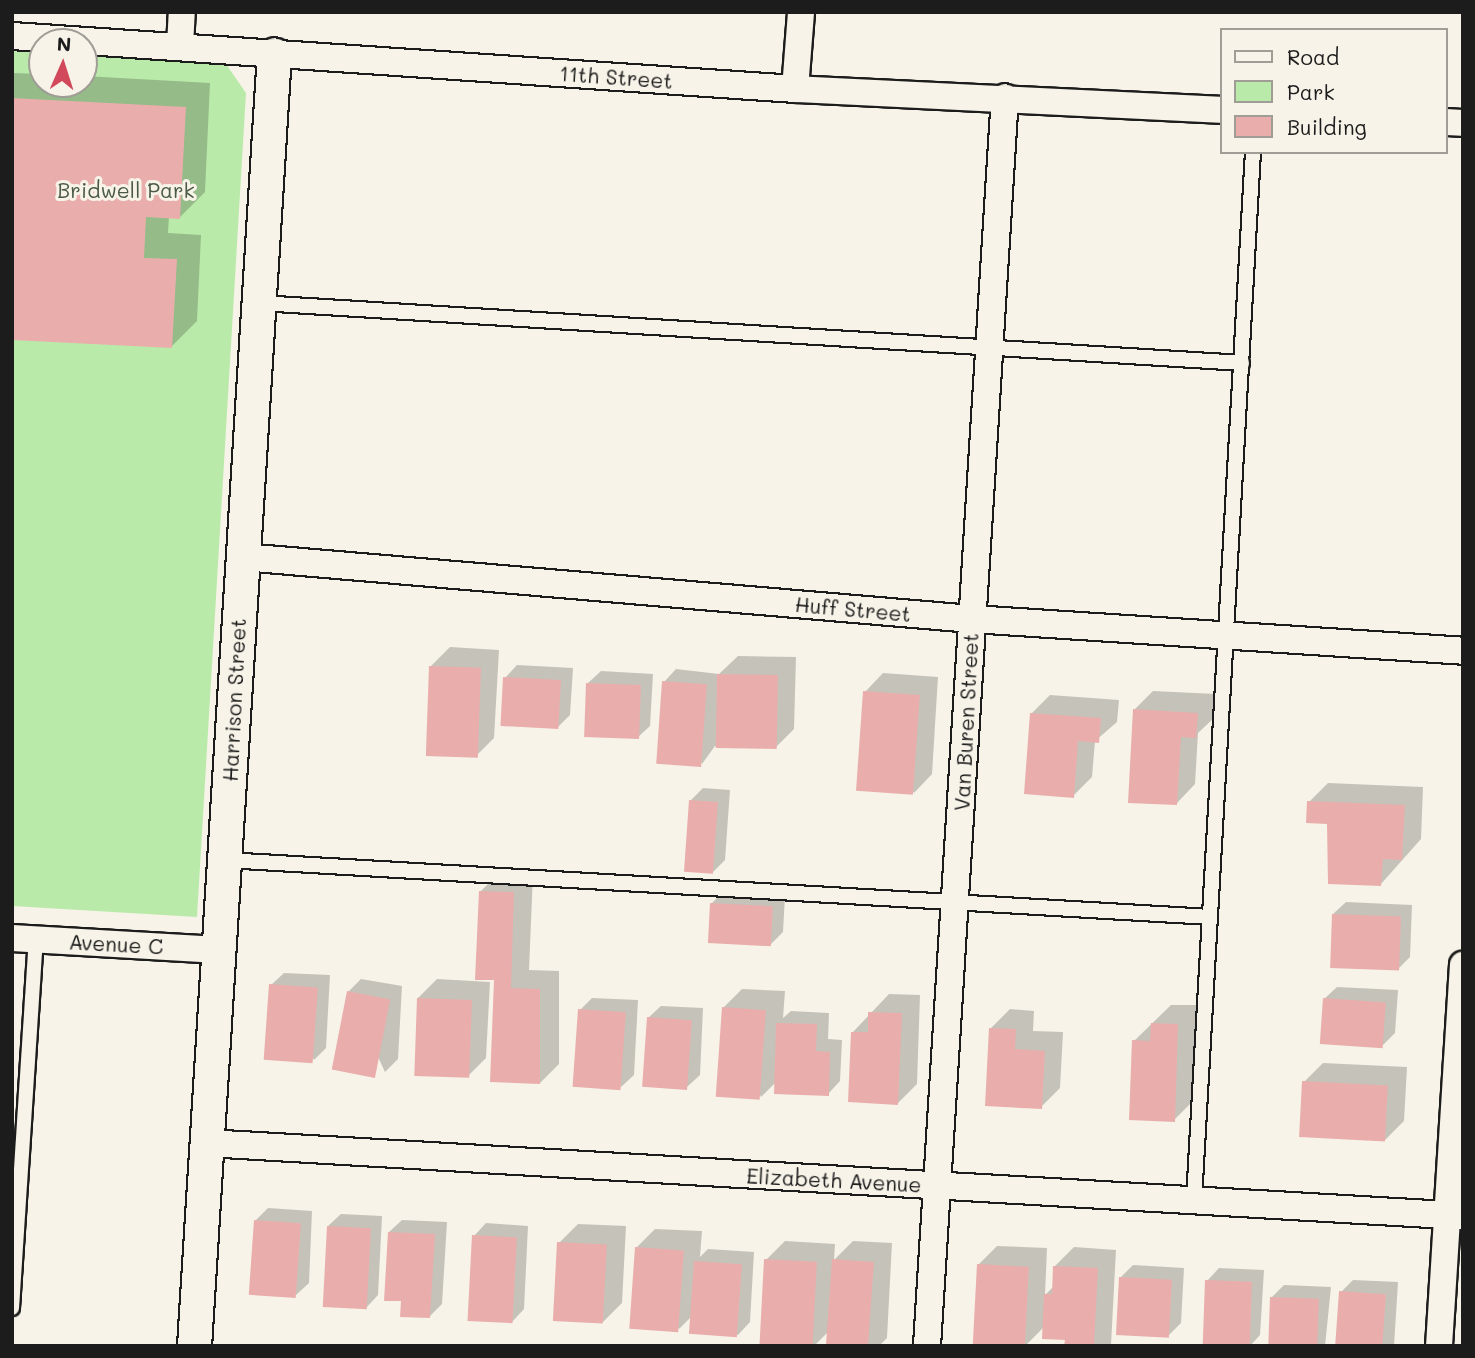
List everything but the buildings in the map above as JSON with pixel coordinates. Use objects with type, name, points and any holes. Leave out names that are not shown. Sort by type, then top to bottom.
[{"type":"street","points":[[180,46],[182,12]]},
{"type":"street","points":[[796,89],[801,12]]},
{"type":"street","name":"11th Street","points":[[12,36],[796,89],[1005,97],[1220,110]]},
{"type":"street","name":"Harrison Street","points":[[194,1346],[274,54]]},
{"type":"street","name":"Van Buren Street","points":[[928,1346],[1005,97]]},
{"type":"street","name":"Huff Street","points":[[243,557],[972,620],[1463,651]]},
{"type":"street","name":"Avenue C","points":[[24,939],[219,950]]},
{"type":"street","points":[[1439,1346],[1455,1215],[1463,965]]},
{"type":"street","name":"Elizabeth Avenue","points":[[206,1143],[1455,1215]]},
{"type":"lane","points":[[1194,1200],[1253,154]]},
{"type":"lane","points":[[259,303],[989,350],[1242,363]]},
{"type":"lane","points":[[225,860],[1210,917]]},
{"type":"lane","points":[[12,1308],[24,939]]},
{"type":"green space","name":"Bridwell Park","points":[[12,51],[28,52],[28,98],[98,98],[98,56],[226,64],[246,93],[197,917],[12,906]]}]
